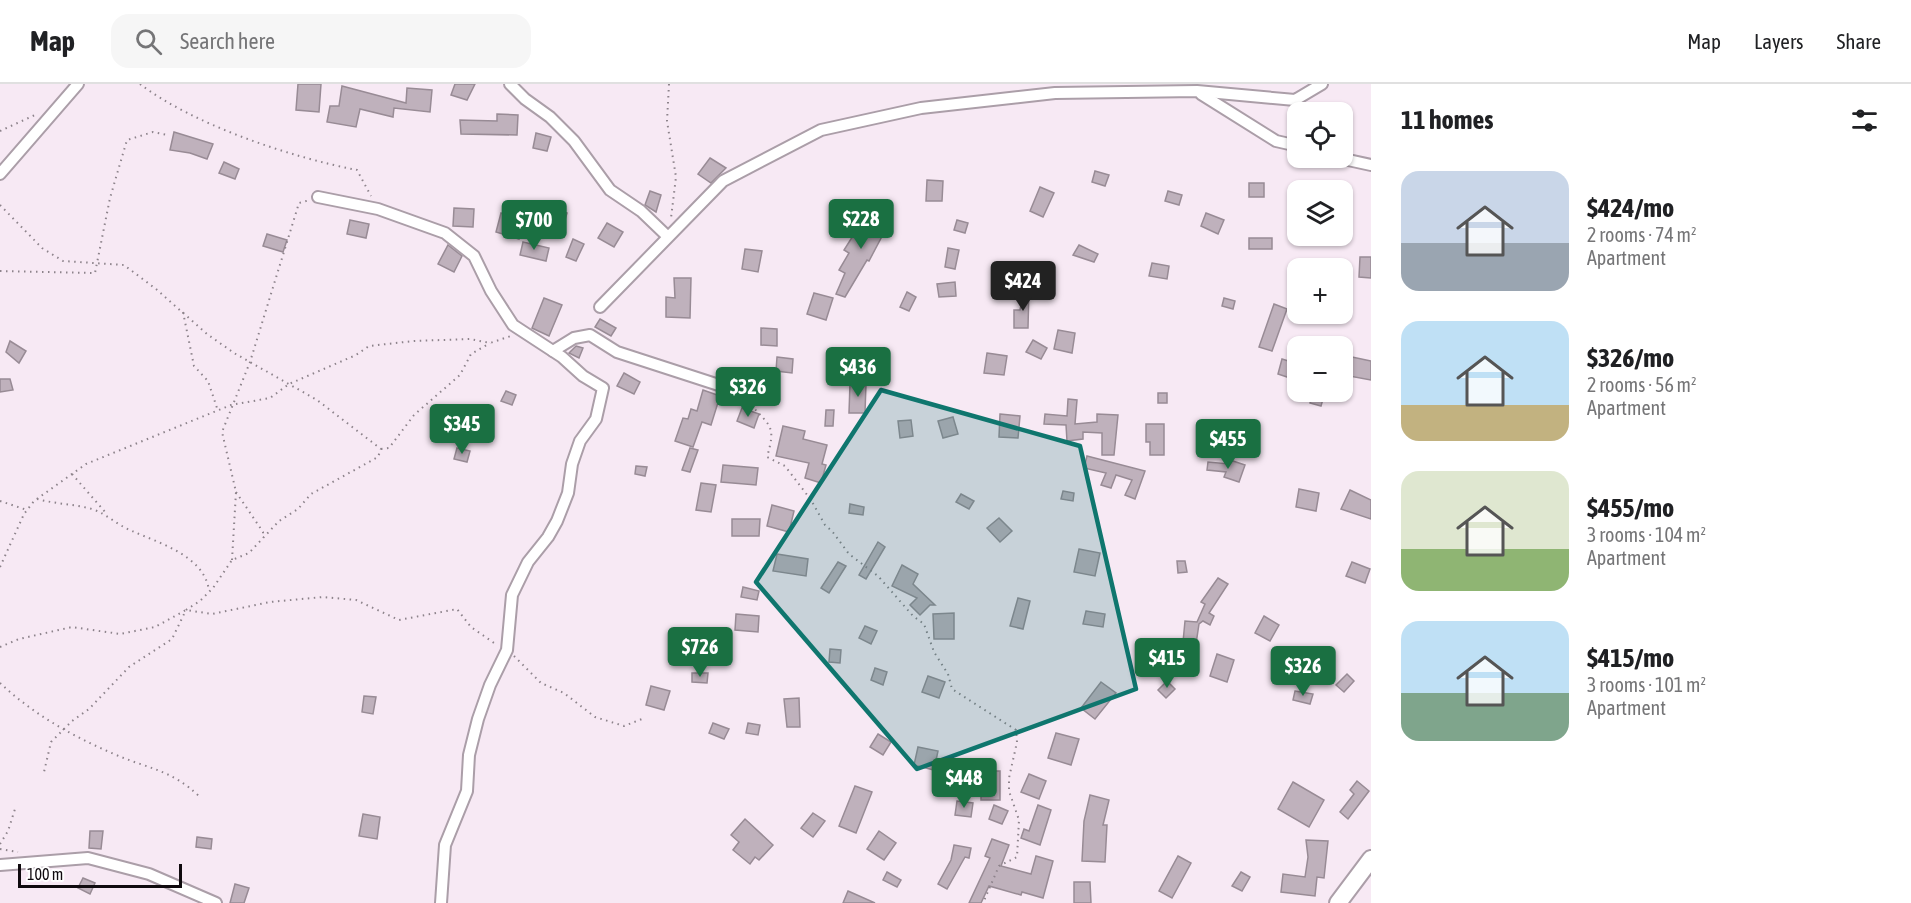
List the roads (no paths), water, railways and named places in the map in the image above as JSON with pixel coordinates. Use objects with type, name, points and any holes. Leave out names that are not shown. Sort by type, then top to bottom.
[{"type":"highway","points":[[1338,903],[1371,859]]},
{"type":"street","points":[[0,174],[78,84]]},
{"type":"street","points":[[510,84],[574,141],[610,190],[641,211],[665,236]]},
{"type":"street","points":[[1186,84],[1276,141],[1287,144]]},
{"type":"street","points":[[600,307],[665,236],[723,181],[821,130],[921,108],[1055,93],[1197,91],[1295,100],[1322,84]]},
{"type":"street","points":[[1353,161],[1371,165]]},
{"type":"street","points":[[318,197],[378,209],[445,233],[474,256],[491,291],[513,325],[603,388],[596,419],[580,441],[572,464],[567,493],[557,520],[548,537],[528,562],[512,595],[507,650],[490,686],[469,755],[466,791],[445,845],[441,903]]},
{"type":"street","points":[[553,351],[574,338],[590,335],[617,352],[728,388],[746,398]]},
{"type":"street","points":[[0,865],[88,858],[149,874],[216,903]]}]
